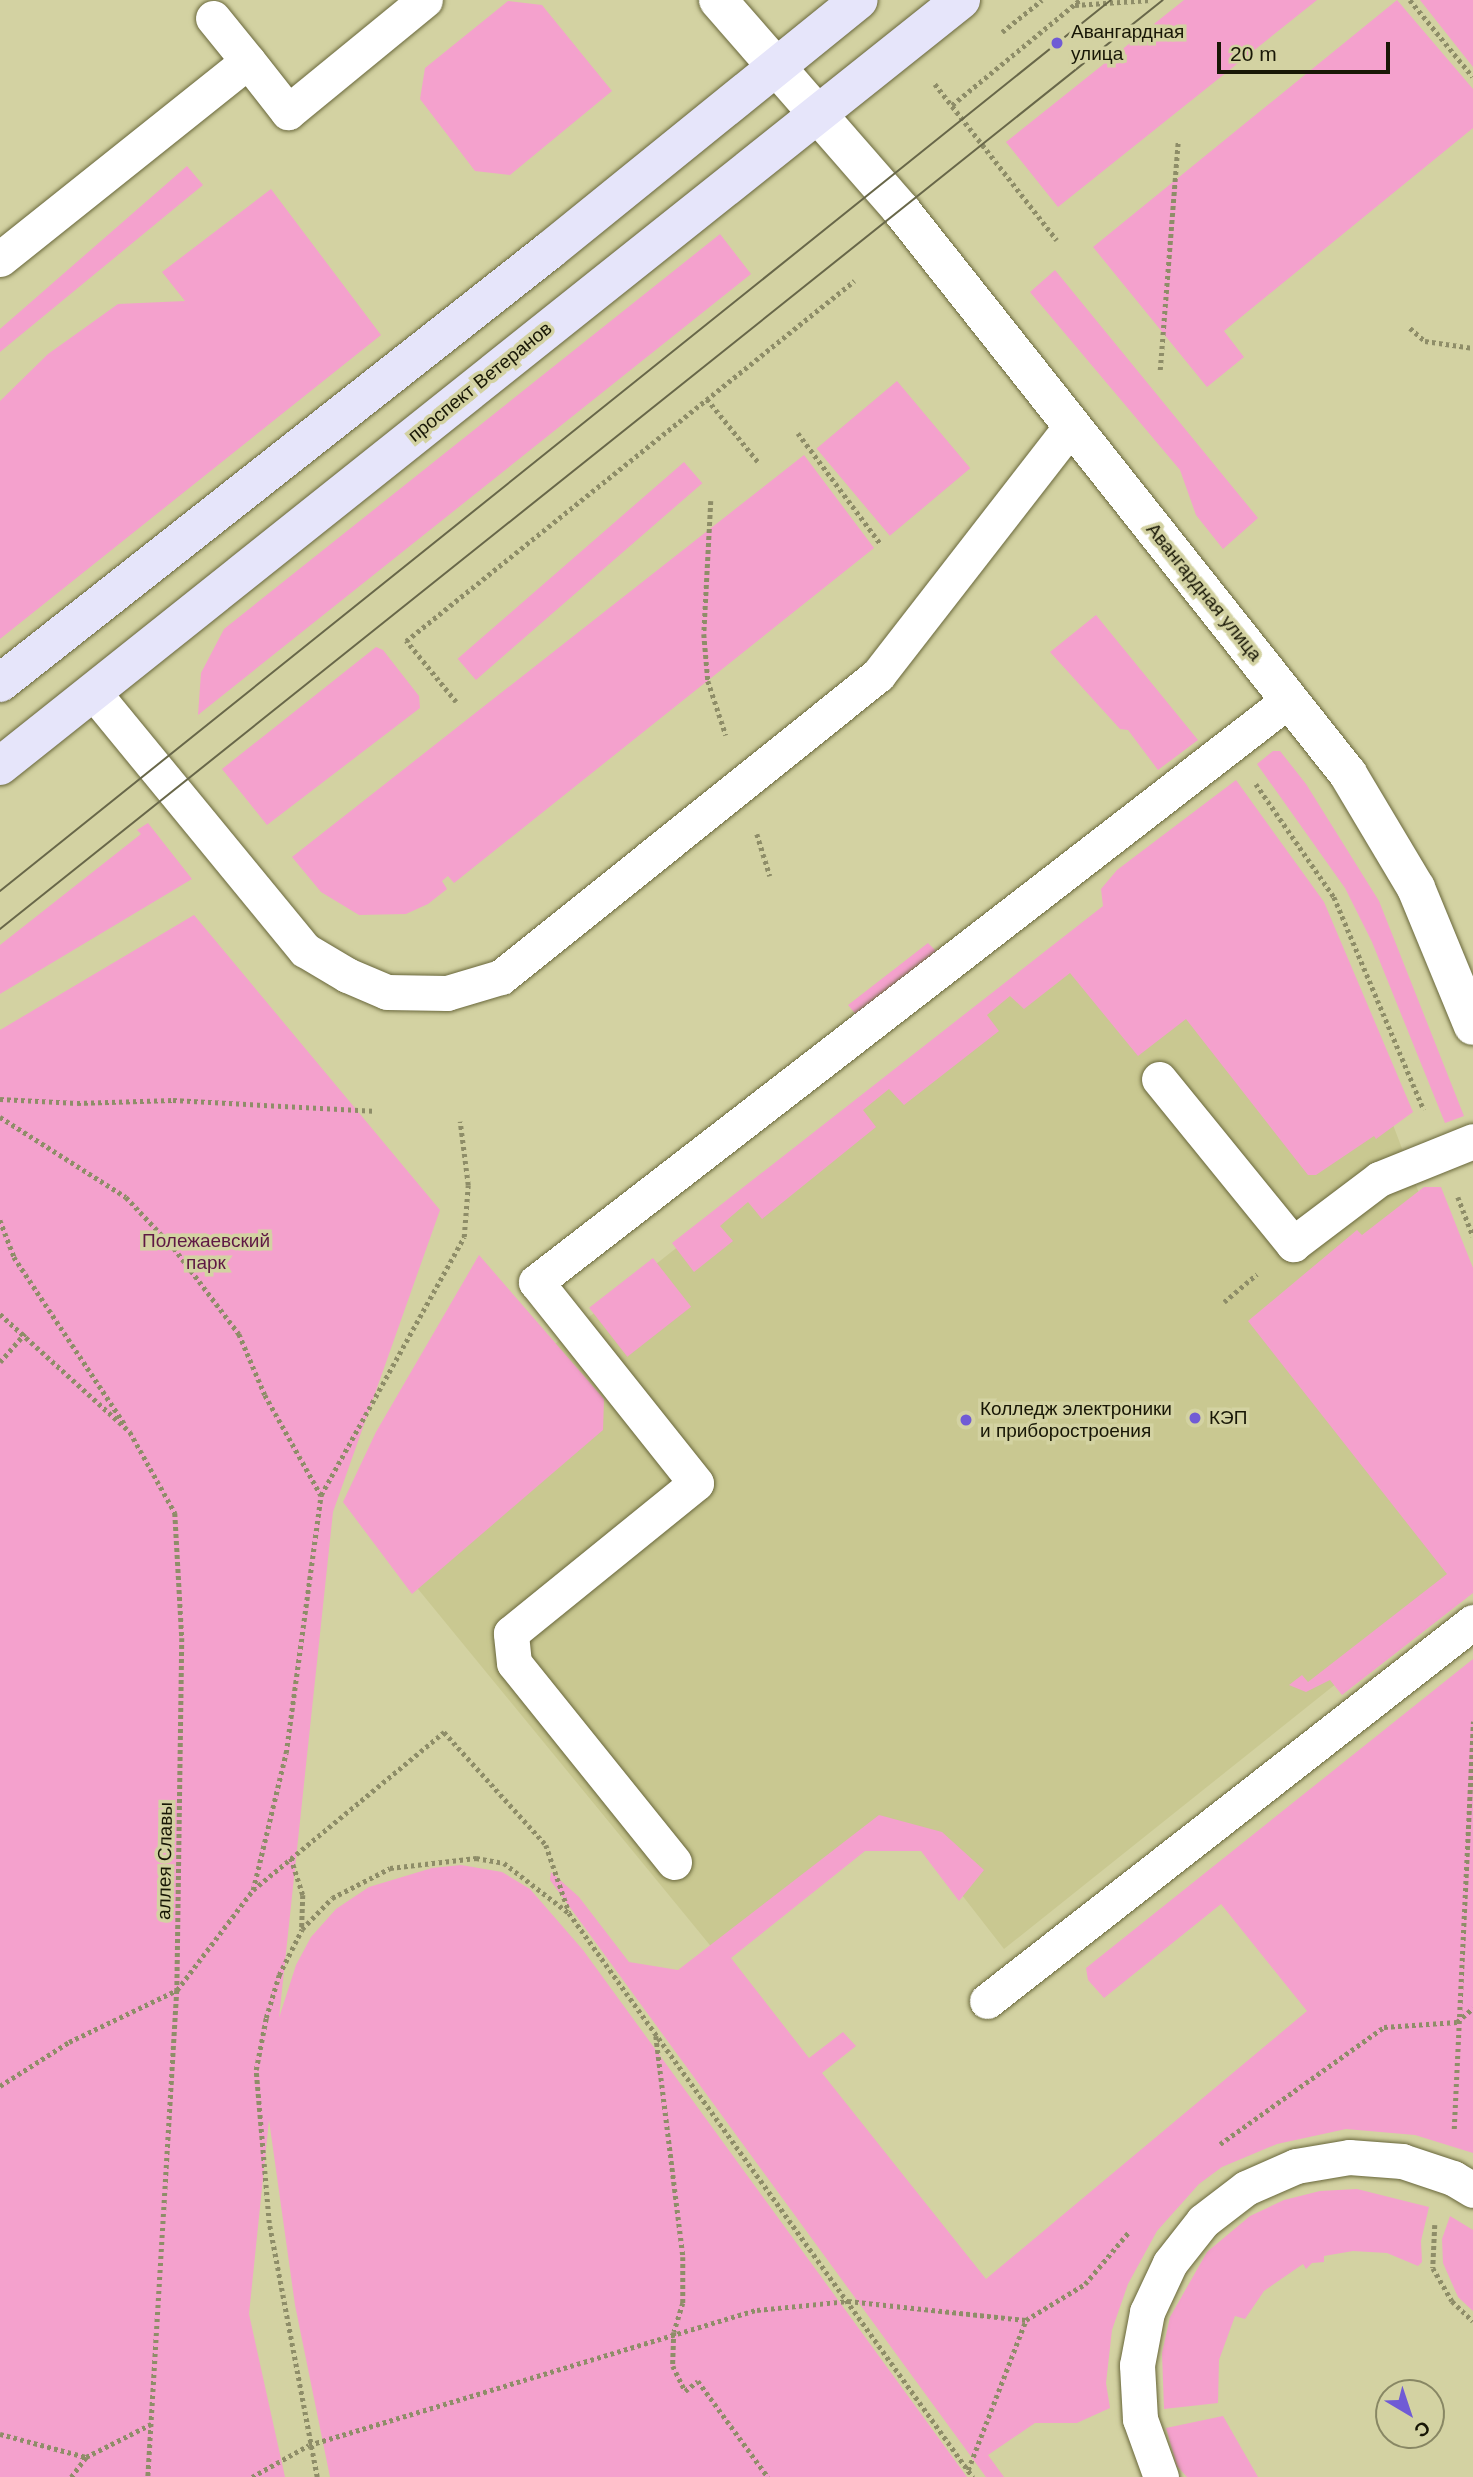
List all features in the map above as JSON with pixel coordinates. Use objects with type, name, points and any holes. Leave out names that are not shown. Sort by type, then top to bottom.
[{"type":"main road","points":[[0,683],[859,0]]},
{"type":"main road","name":"проспект Ветеранов","points":[[0,765],[961,0]]},
{"type":"street","name":"Авангардная улица","points":[[718,0],[815,116],[901,210],[1290,699],[1385,832],[1416,888],[1473,1026]]},
{"type":"lane","points":[[213,18],[288,112],[425,0]]},
{"type":"lane","points":[[0,259],[248,61]]},
{"type":"lane","points":[[93,692],[305,950],[346,975],[387,992],[447,993],[501,977],[878,675],[1072,425]]},
{"type":"lane","points":[[674,1862],[514,1662],[511,1633],[696,1483],[536,1282],[1290,699]]},
{"type":"lane","points":[[1159,1079],[1293,1244],[1379,1178],[1473,1140]]},
{"type":"lane","points":[[988,2001],[1473,1622]]},
{"type":"lane","points":[[1161,2477],[1140,2419],[1137,2365],[1147,2312],[1170,2263],[1203,2221],[1246,2188],[1296,2166],[1349,2157],[1402,2161],[1463,2184]]},
{"type":"path","points":[[952,105],[1080,0]]},
{"type":"path","points":[[1074,5],[1151,0]]},
{"type":"path","points":[[1410,0],[1473,77]]},
{"type":"path","points":[[930,78],[1057,240]]},
{"type":"path","points":[[1160,370],[1178,142]]},
{"type":"path","points":[[456,702],[407,641],[854,281]]},
{"type":"path","points":[[1410,328],[1425,341],[1473,348]]},
{"type":"path","points":[[706,399],[759,463]]},
{"type":"path","points":[[798,433],[880,543]]},
{"type":"path","points":[[708,681],[704,634],[710,501]]},
{"type":"path","points":[[1247,772],[1334,897],[1396,1035],[1473,1236]]},
{"type":"path","points":[[0,1098],[77,1103],[173,1100],[373,1111]]},
{"type":"path","points":[[0,1117],[126,1198],[174,1248],[239,1334],[277,1420],[321,1495]]},
{"type":"path","points":[[254,1890],[286,1753],[321,1495],[464,1237],[468,1185],[460,1122]]},
{"type":"path","points":[[0,1220],[14,1257],[130,1432]]},
{"type":"path","name":"аллея Славы","points":[[0,1314],[25,1333],[130,1432],[175,1513],[182,1638],[177,1990],[148,2477]]},
{"type":"path","points":[[0,1362],[25,1333]]},
{"type":"path","points":[[1454,2132],[1473,1721]]},
{"type":"path","points":[[0,2086],[69,2042],[177,1990],[254,1890],[444,1732],[546,1845],[569,1913]]},
{"type":"path","points":[[291,1858],[303,1895],[302,1929]]},
{"type":"path","points":[[317,2477],[269,2222],[256,2070],[279,1975],[302,1929],[332,1898],[390,1868],[442,1859],[505,1863],[569,1913],[972,2477]]},
{"type":"path","points":[[1214,2149],[1233,2131],[1384,2027],[1457,2022],[1473,2008]]},
{"type":"path","points":[[656,2033],[683,2258],[683,2303],[674,2332],[673,2366],[685,2391],[698,2381],[768,2477]]},
{"type":"path","points":[[1463,2184],[1431,2243],[1433,2267],[1452,2301],[1473,2321]]},
{"type":"path","points":[[252,2477],[309,2445],[649,2344],[674,2332],[757,2310],[848,2301],[1026,2320],[1085,2284],[1138,2224]]},
{"type":"path","points":[[968,2471],[1026,2320]]},
{"type":"path","points":[[71,2477],[86,2457],[152,2424]]},
{"type":"path","points":[[0,2434],[86,2457]]},
{"type":"shaded area","name":"Колледж электроники и приборостроения","points":[[1229,811],[1312,912],[1473,1335],[1451,1592],[1004,1949],[923,1845],[865,1842],[718,1955],[350,1506]]},
{"type":"green space","points":[[1184,0],[1317,0],[1058,207],[1006,142]]},
{"type":"green space","points":[[1397,0],[1473,89],[1473,128],[1224,331],[1244,357],[1207,387],[1093,247]]},
{"type":"green space","points":[[1420,0],[1473,0],[1473,67]]},
{"type":"green space","points":[[508,1],[542,5],[612,91],[510,175],[475,171],[420,99],[425,68]]},
{"type":"green space","points":[[187,166],[203,185],[0,352],[0,329]]},
{"type":"green space","points":[[271,189],[381,335],[0,639],[0,401],[48,354],[118,304],[185,301],[162,272]]},
{"type":"green space","points":[[720,234],[751,274],[198,715],[201,673],[224,629]]},
{"type":"green space","points":[[1055,270],[1258,518],[1223,549],[1196,515],[1180,470],[1030,292]]},
{"type":"green space","points":[[897,381],[970,468],[890,536],[817,448]]},
{"type":"green space","points":[[804,455],[874,548],[454,883],[448,876],[442,881],[447,889],[428,904],[406,914],[359,915],[321,892],[292,857]]},
{"type":"green space","points":[[684,462],[702,483],[476,680],[458,659]]},
{"type":"green space","points":[[1096,615],[1198,740],[1158,770],[1128,730],[1120,729],[1050,652]]},
{"type":"green space","points":[[376,647],[383,650],[419,696],[420,708],[267,825],[222,769]]},
{"type":"green space","points":[[1273,751],[1280,751],[1306,784],[1379,901],[1464,1116],[1445,1123],[1372,942],[1345,888],[1257,764]]},
{"type":"green space","points":[[1236,780],[1324,902],[1413,1112],[1376,1139],[1374,1136],[1316,1175],[1308,1175],[1186,1019],[1138,1056],[1070,973],[1024,1009],[1010,996],[987,1015],[999,1031],[904,1105],[889,1089],[863,1110],[876,1127],[762,1219],[748,1202],[720,1226],[733,1241],[694,1272],[672,1243],[1103,906],[1101,889],[1117,870]]},
{"type":"green space","points":[[148,823],[192,879],[0,994],[0,945],[141,834],[137,830]]},
{"type":"green space","name":"Полежаевский парк","points":[[194,915],[440,1210],[333,1512],[279,2018],[296,1965],[311,1937],[336,1909],[369,1887],[432,1868],[461,1865],[502,1872],[530,1889],[583,1950],[967,2477],[330,2477],[295,2305],[269,2120],[249,2314],[285,2477],[0,2477],[0,1030]]},
{"type":"green space","points":[[928,943],[936,951],[859,1018],[848,1005]]},
{"type":"green space","points":[[1424,1187],[1441,1187],[1473,1268],[1473,1593],[1342,1695],[1330,1680],[1306,1692],[1289,1685],[1302,1675],[1308,1682],[1447,1574],[1248,1321],[1357,1230],[1362,1235]]},
{"type":"green space","points":[[479,1255],[604,1399],[603,1430],[412,1594],[343,1502],[376,1432]]},
{"type":"green space","points":[[653,1258],[691,1307],[627,1357],[589,1308]]},
{"type":"green space","points":[[1473,1659],[1473,2153],[1415,2135],[1346,2129],[1277,2144],[1222,2167],[1199,2184],[1157,2231],[1128,2284],[1112,2330],[1106,2383],[1110,2408],[1077,2423],[1035,2423],[988,2455],[1004,2477],[986,2477],[550,1880],[551,1872],[579,1897],[629,1962],[678,1970],[879,1815],[942,1832],[984,1870],[959,1901],[921,1851],[865,1851],[731,1958],[809,2058],[843,2032],[856,2046],[822,2073],[986,2279],[1307,2011],[1221,1904],[1104,1998],[1088,1980],[1086,1968]]},
{"type":"green space","points":[[1357,2189],[1429,2207],[1421,2241],[1422,2262],[1418,2266],[1387,2253],[1353,2251],[1324,2256],[1324,2262],[1312,2263],[1306,2269],[1303,2264],[1264,2291],[1245,2319],[1235,2316],[1219,2360],[1218,2403],[1164,2409],[1162,2353],[1170,2317],[1207,2252],[1250,2216],[1284,2200],[1320,2191]]},
{"type":"green space","points":[[1450,2216],[1473,2230],[1473,2311],[1458,2297],[1443,2263],[1442,2239]]},
{"type":"green space","points":[[1223,2416],[1258,2477],[1187,2477],[1177,2466],[1166,2428]]},
{"type":"tram line","points":[[0,891],[1111,0]]},
{"type":"tram line","points":[[0,929],[1163,0]]},
{"type":"place","name":"Авангардная улица","points":[[1057,43]]},
{"type":"place","name":"КЭП","points":[[1195,1418]]},
{"type":"place","name":"Колледж электроники и приборостроения","points":[[966,1420]]}]
